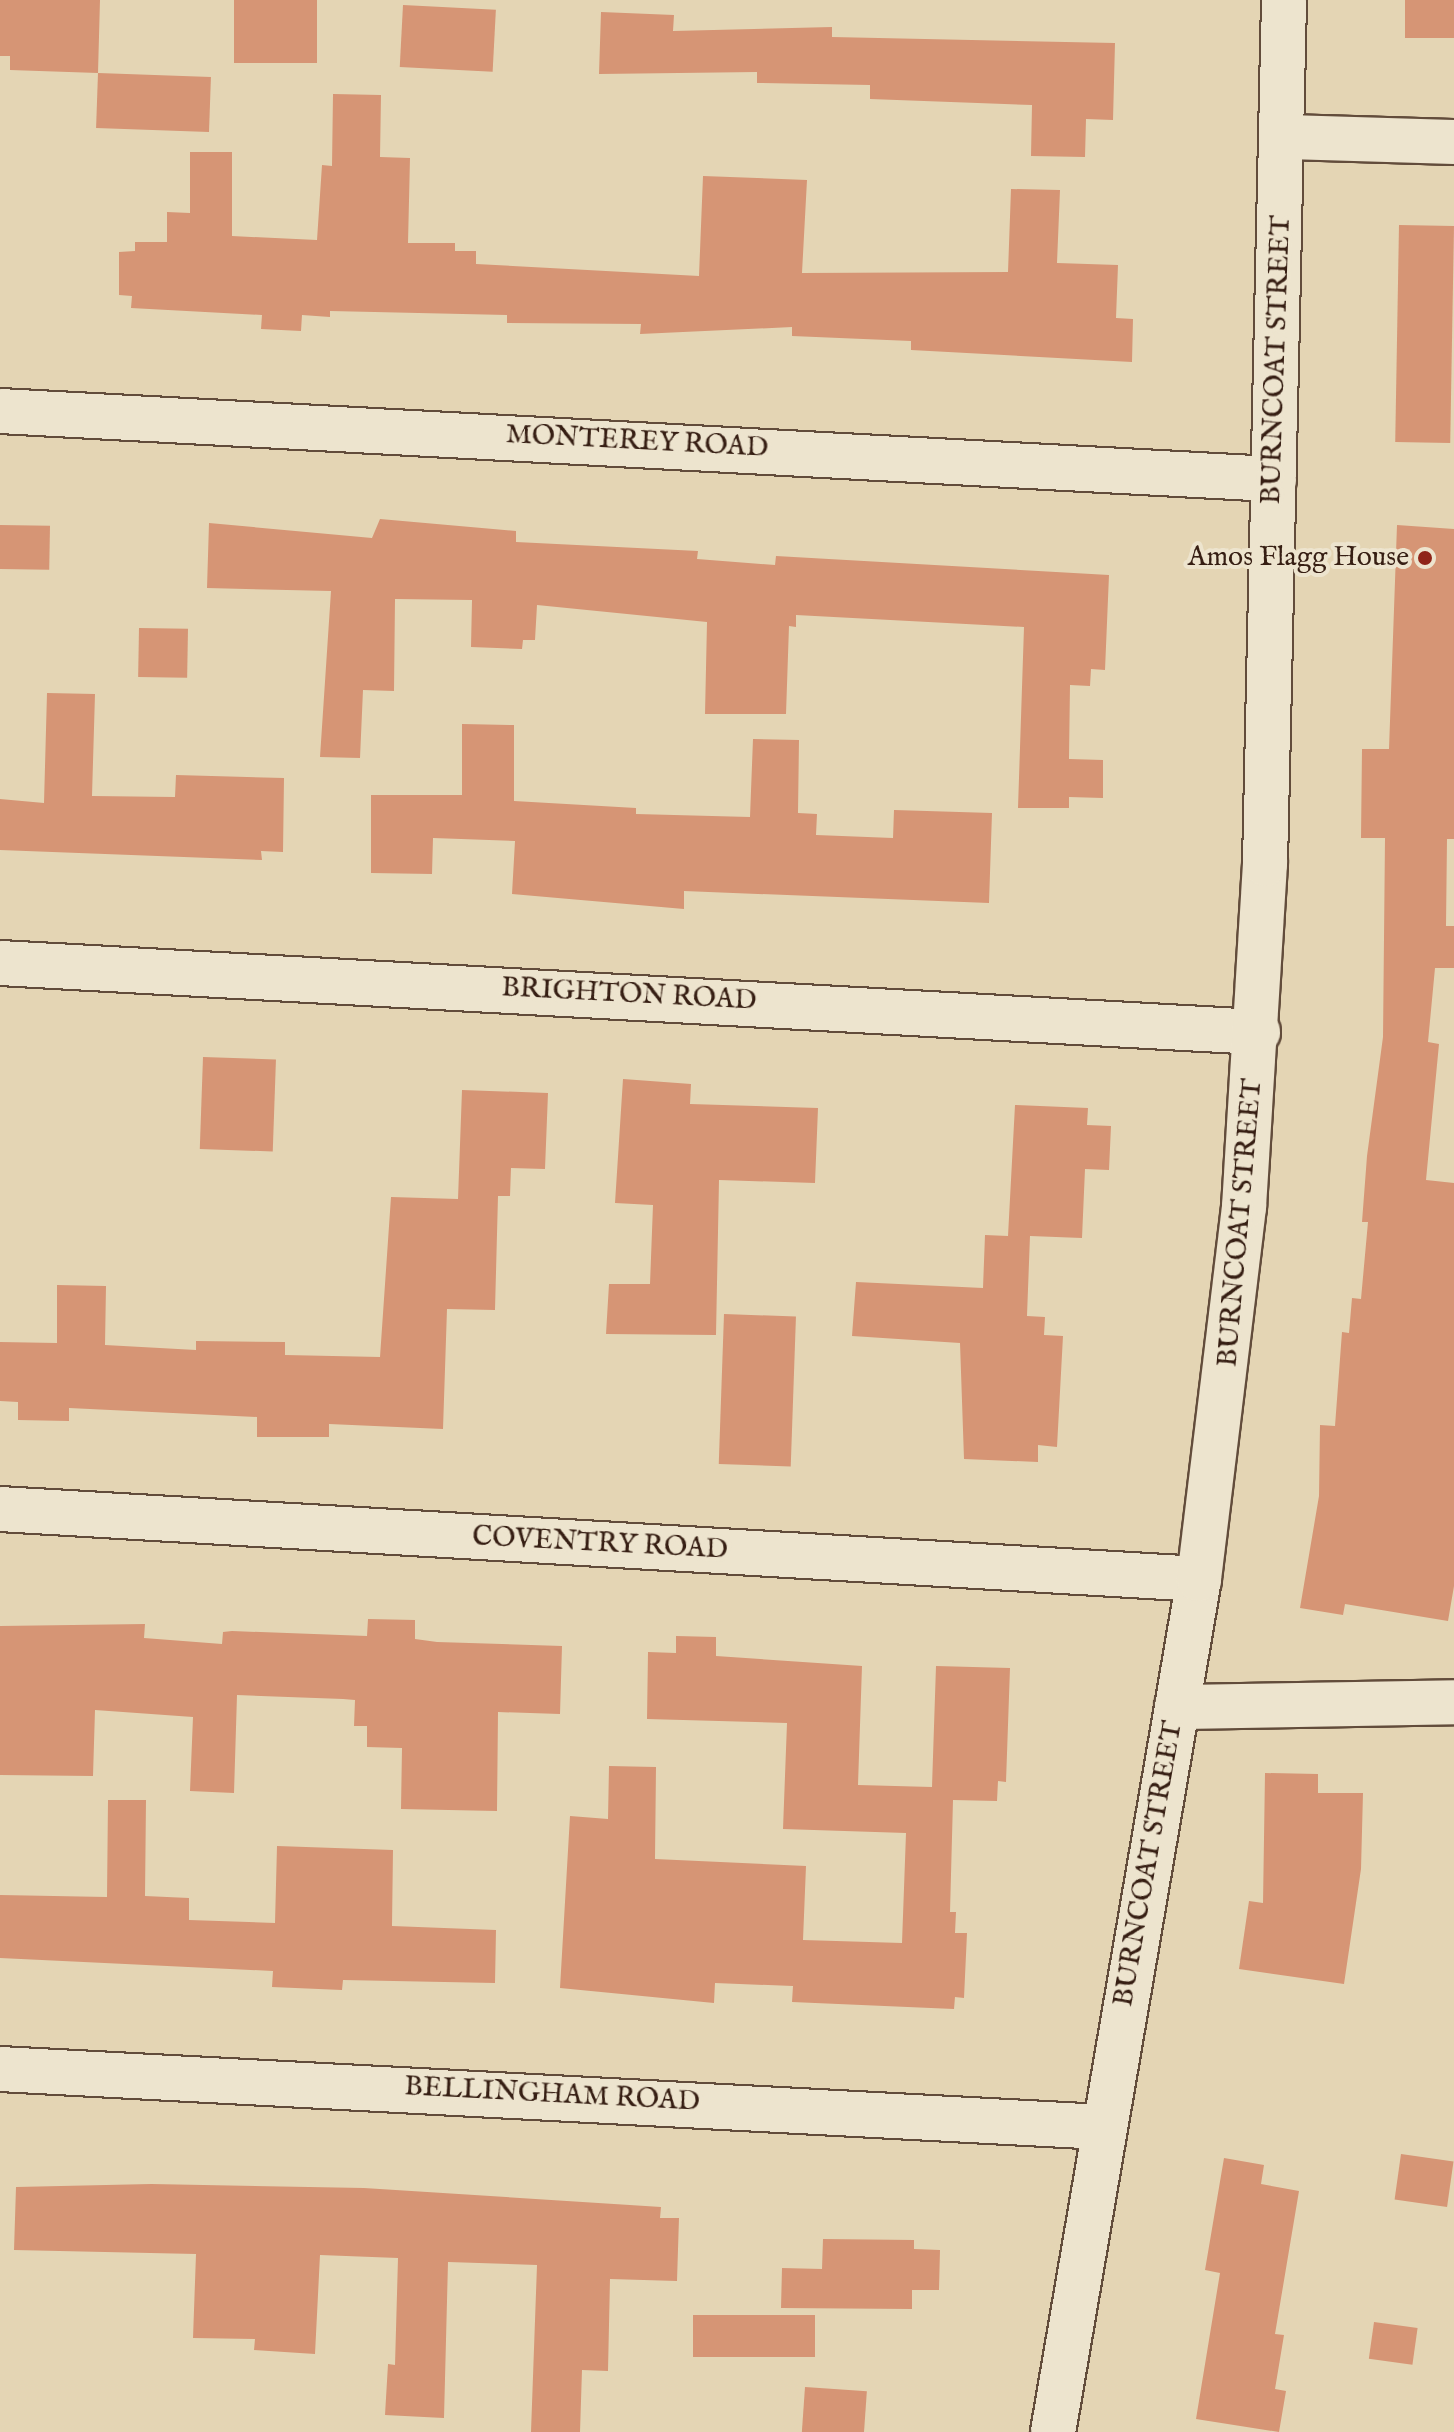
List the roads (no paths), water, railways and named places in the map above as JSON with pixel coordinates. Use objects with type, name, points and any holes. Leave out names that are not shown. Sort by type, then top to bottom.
[{"type":"street","name":"BURNCOAT STREET","points":[[1053,2432],[1199,1579],[1231,1340],[1258,1032],[1285,137],[1284,0]]},
{"type":"street","points":[[1285,137],[1454,142]]},
{"type":"street","name":"MONTEREY ROAD","points":[[0,411],[1274,479]]},
{"type":"street","name":"BRIGHTON ROAD","points":[[0,963],[1258,1032]]},
{"type":"street","name":"COVENTRY ROAD","points":[[0,1509],[1199,1579]]},
{"type":"street","points":[[1177,1707],[1454,1702]]},
{"type":"street","name":"BELLINGHAM ROAD","points":[[0,2069],[1103,2127]]},
{"type":"place","name":"Amos Flagg House","points":[[1425,558]]}]
